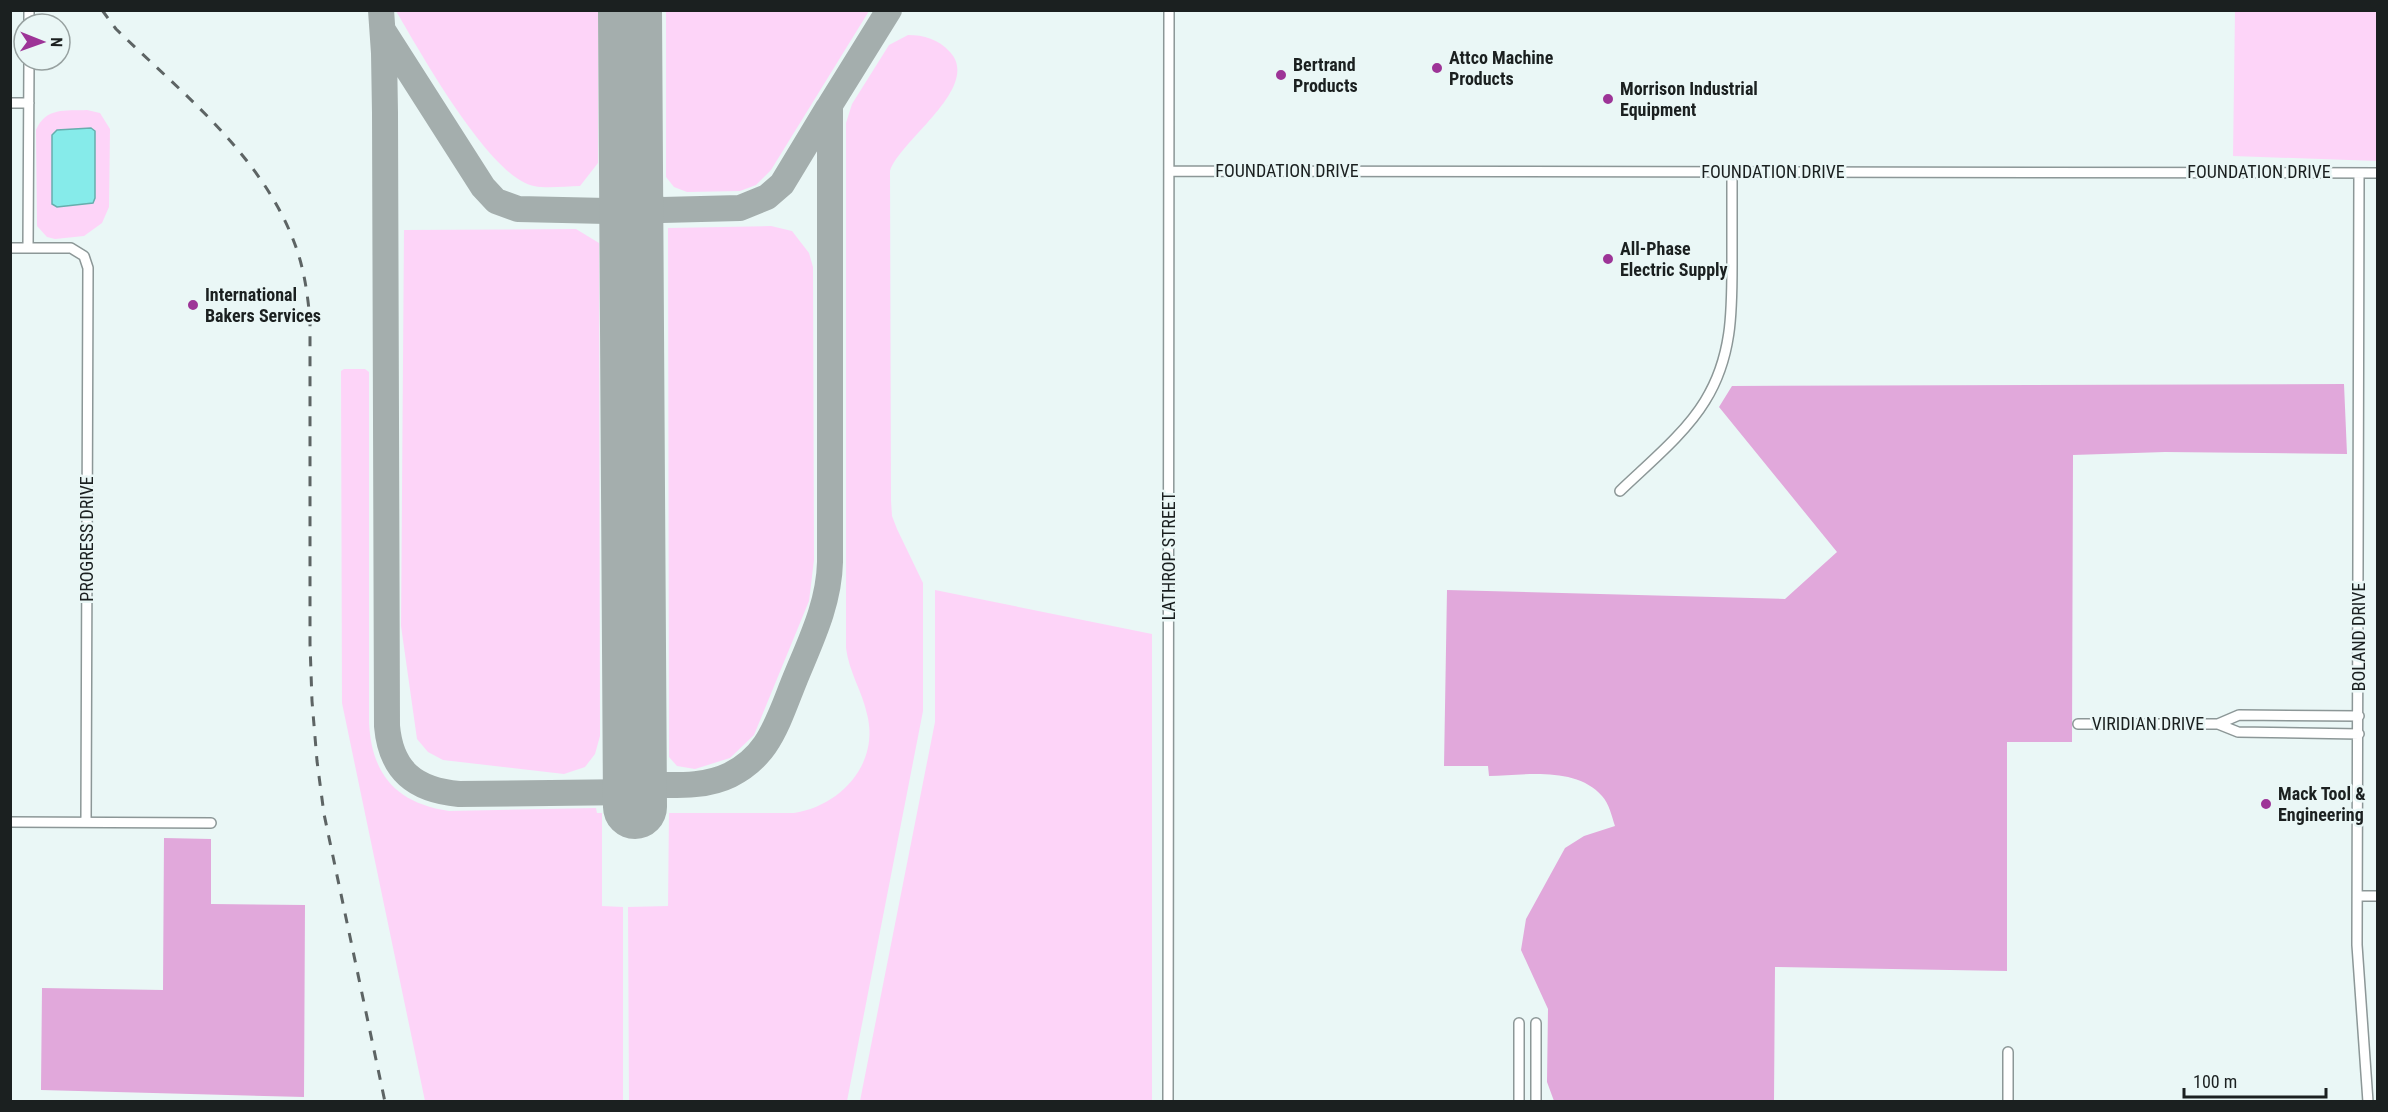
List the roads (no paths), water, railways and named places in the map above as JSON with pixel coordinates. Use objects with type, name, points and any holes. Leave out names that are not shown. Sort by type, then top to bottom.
[{"type":"street","name":"LATHROP STREET","points":[[1168,10],[1168,1101]]},
{"type":"street","points":[[10,248],[28,248],[29,72]]},
{"type":"street","points":[[10,103],[29,103]]},
{"type":"street","name":"FOUNDATION DRIVE","points":[[1169,171],[2378,173]]},
{"type":"street","points":[[1620,491],[1689,422],[1705,401],[1723,366],[1732,318],[1732,171]]},
{"type":"street","name":"BOLAND DRIVE","points":[[2359,173],[2358,968],[2368,1101]]},
{"type":"street","name":"PROGRESS DRIVE","points":[[28,248],[71,248],[84,256],[87,264],[86,822]]},
{"type":"street","name":"VIRIDIAN DRIVE","points":[[2218,724],[2239,715],[2359,716]]},
{"type":"street","name":"VIRIDIAN DRIVE","points":[[2078,724],[2218,724],[2238,732],[2359,734]]},
{"type":"street","points":[[10,822],[211,823]]},
{"type":"street","points":[[2358,896],[2378,896]]},
{"type":"street","points":[[1519,1023],[1519,1101]]},
{"type":"street","points":[[1536,1023],[1536,1101]]},
{"type":"street","points":[[2008,1052],[2008,1101]]},
{"type":"water","points":[[91,128],[95,131],[95,198],[93,203],[57,207],[52,204],[52,135],[57,130]]},
{"type":"railway","points":[[102,10],[116,29],[196,105],[245,158],[284,219],[298,253],[306,286],[310,320],[310,644],[317,761],[324,814],[385,1102]]},
{"type":"place","name":"Attco Machine Products","points":[[1437,68]]},
{"type":"place","name":"Bertrand Products","points":[[1281,75]]},
{"type":"place","name":"Morrison Industrial Equipment","points":[[1608,99]]},
{"type":"place","name":"All-Phase Electric Supply","points":[[1608,259]]},
{"type":"place","name":"International Bakers Services","points":[[193,305]]},
{"type":"place","name":"Mack Tool & Engineering","points":[[2266,804]]}]
